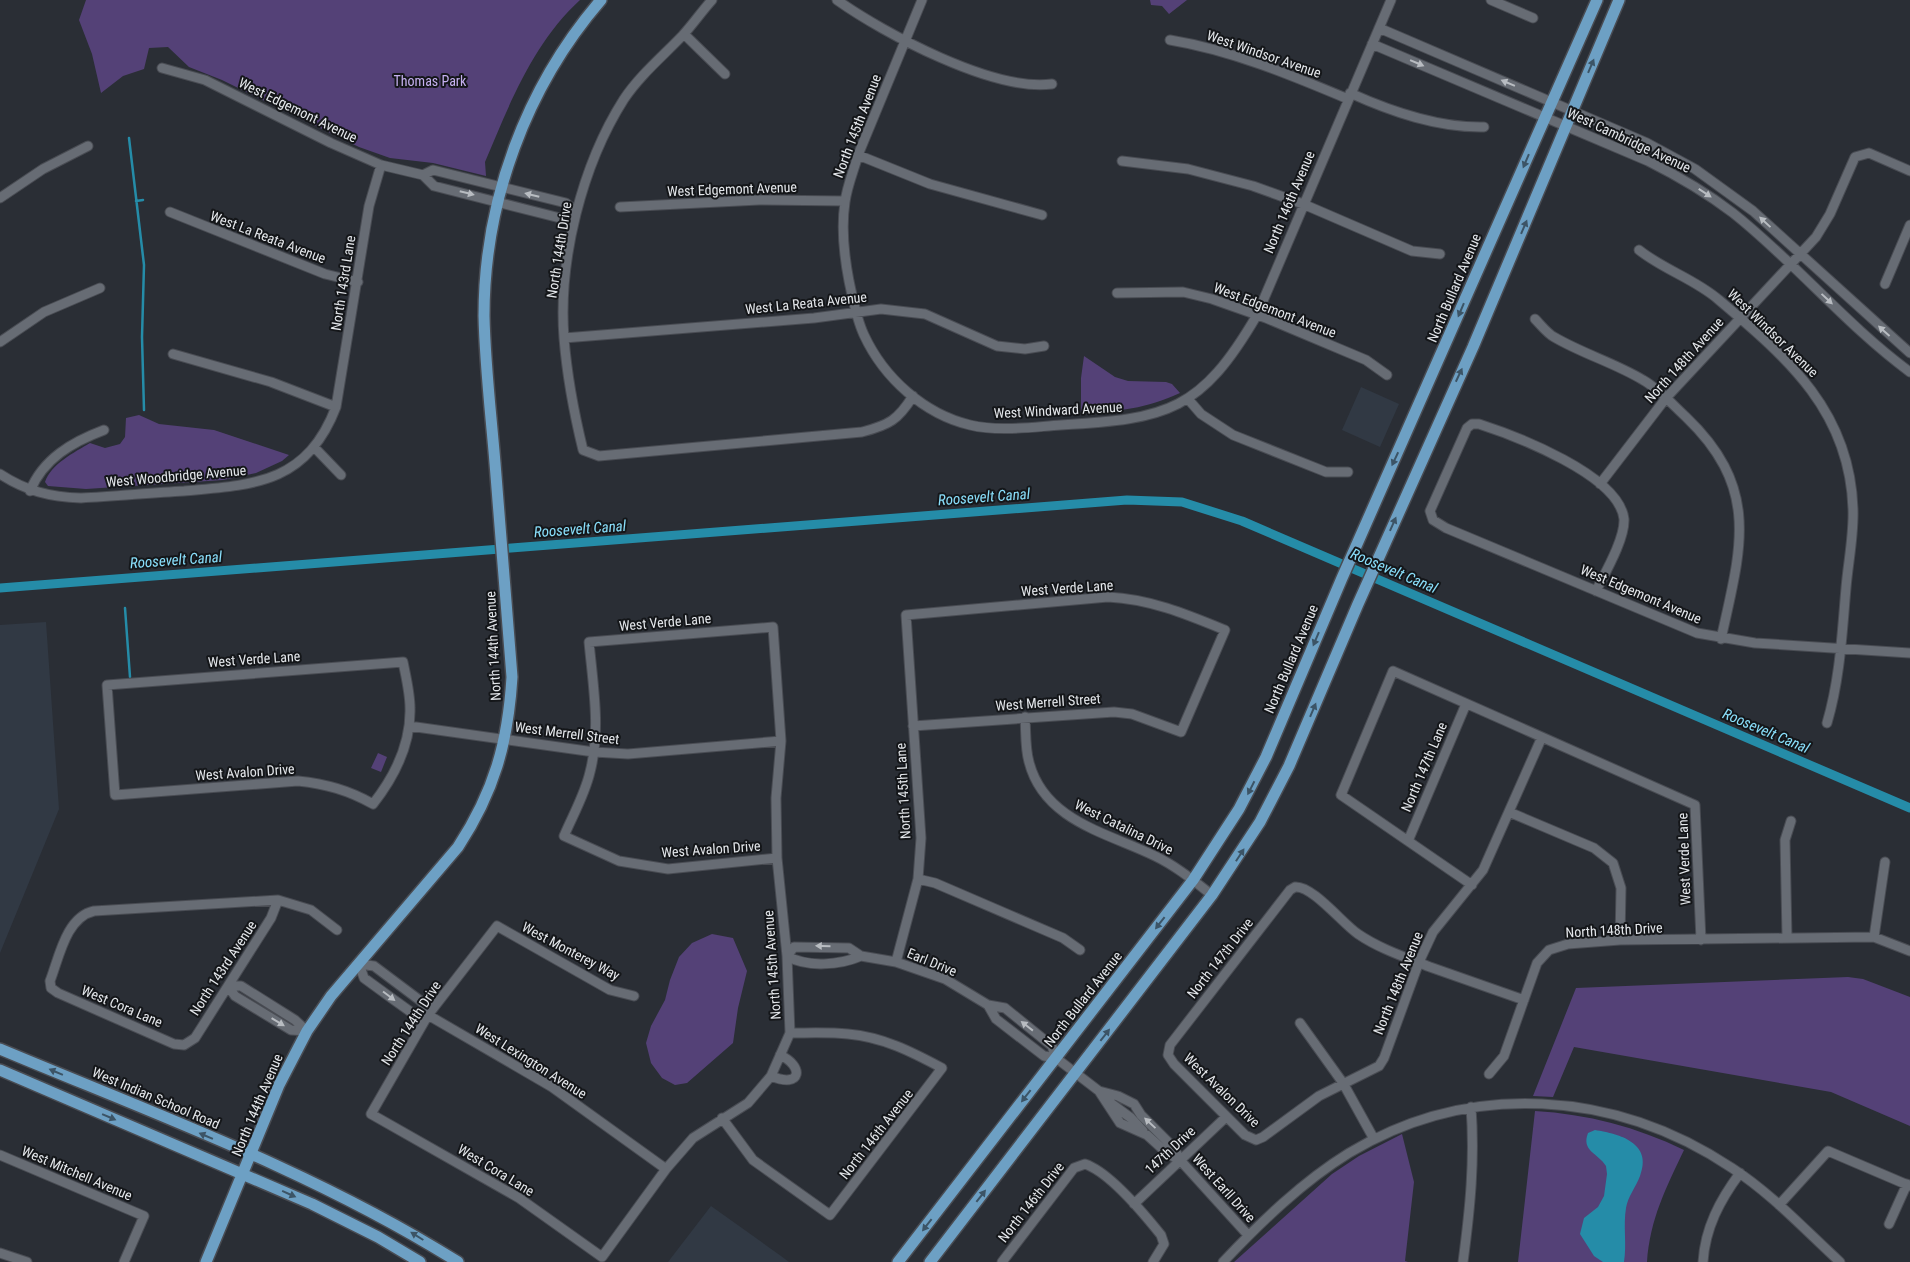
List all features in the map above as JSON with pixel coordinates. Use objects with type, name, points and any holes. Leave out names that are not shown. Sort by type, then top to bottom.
[{"type":"main road","name":"North 144th Avenue","points":[[206,1262],[244,1174],[279,1085],[307,1031],[331,996],[458,847],[474,822],[490,789],[506,740],[510,717],[512,677],[484,316],[492,232],[501,187],[524,122],[541,85],[572,36],[601,0]]},
{"type":"main road","name":"North Bullard Avenue","points":[[898,1262],[1193,880],[1228,828],[1252,786],[1597,0]]},
{"type":"main road","points":[[930,1262],[1212,895],[1244,848],[1281,784],[1365,587],[1473,347],[1619,0]]},
{"type":"main road","name":"West Indian School Road","points":[[0,1049],[342,1195],[412,1233],[458,1262]]},
{"type":"main road","points":[[0,1070],[244,1174],[359,1227],[420,1262]]},
{"type":"street","name":"North 144th Drive","points":[[712,0],[684,34],[640,78],[624,99],[597,152],[576,212],[564,307],[564,338],[574,413],[583,450],[599,456],[862,432],[884,426],[897,418],[913,396]]},
{"type":"street","points":[[837,0],[906,42],[947,60],[1012,83],[1036,86],[1052,84]]},
{"type":"street","name":"North 145th Avenue","points":[[913,396],[883,367],[863,334],[856,313],[843,237],[845,201],[858,155],[922,0]]},
{"type":"street","name":"North 146th Avenue","points":[[1188,399],[1220,371],[1233,356],[1257,315],[1391,0]]},
{"type":"street","points":[[1491,0],[1533,18]]},
{"type":"street","name":"West Cambridge Avenue","points":[[1379,28],[1653,146],[1695,169],[1738,199],[1910,353]]},
{"type":"street","points":[[684,34],[725,74]]},
{"type":"street","name":"West Windsor Avenue","points":[[1170,40],[1256,63],[1411,117],[1460,128],[1484,127]]},
{"type":"street","name":"West Cambridge Avenue","points":[[1372,44],[1648,161],[1688,182],[1734,214],[1875,344],[1910,372]]},
{"type":"street","name":"West Edgemont Avenue","points":[[162,68],[215,85],[330,144],[381,165],[423,175],[434,186],[564,219],[576,212],[566,204],[433,170],[423,175]]},
{"type":"street","points":[[0,198],[43,169],[88,146]]},
{"type":"street","name":"North 148th Avenue","points":[[1600,484],[1666,398],[1816,237],[1830,214],[1855,157],[1869,153],[1910,171]]},
{"type":"street","points":[[858,155],[930,184],[1042,215]]},
{"type":"street","points":[[1122,161],[1196,170],[1253,186],[1303,204],[1412,250],[1440,254]]},
{"type":"street","name":"North 143rd Lane","points":[[336,407],[369,206],[381,165]]},
{"type":"street","name":"West Edgemont Avenue","points":[[620,207],[759,200],[845,201]]},
{"type":"street","name":"West La Reata Avenue","points":[[170,212],[324,274],[358,282]]},
{"type":"street","points":[[1886,284],[1910,225]]},
{"type":"street","name":"West Windsor Avenue","points":[[1639,250],[1656,263],[1700,286],[1740,319],[1792,367],[1817,396],[1835,429],[1850,481],[1853,511],[1834,700],[1827,723]]},
{"type":"street","points":[[0,342],[44,312],[100,288]]},
{"type":"street","name":"West Edgemont Avenue","points":[[1117,293],[1183,292],[1212,299],[1257,315],[1366,360],[1387,375]]},
{"type":"street","name":"West La Reata Avenue","points":[[564,338],[856,313],[881,309],[904,310],[925,314],[997,346],[1025,349],[1044,346]]},
{"type":"street","points":[[1534,319],[1553,336],[1645,380],[1698,429],[1717,452],[1730,475],[1741,525],[1739,556],[1721,639]]},
{"type":"street","points":[[174,354],[271,382],[336,407]]},
{"type":"street","name":"West Windward Avenue","points":[[913,396],[940,415],[971,425],[998,428],[1134,420],[1163,411],[1188,399]]},
{"type":"street","points":[[1188,399],[1201,414],[1232,435],[1326,472],[1348,472]]},
{"type":"street","name":"West Woodbridge Avenue","points":[[0,474],[30,491],[58,498],[242,486],[279,475],[294,465],[314,447],[324,434],[336,407]]},
{"type":"street","name":"West Edgemont Avenue","points":[[1600,484],[1552,453],[1487,426],[1472,424],[1463,433],[1430,511],[1433,520],[1446,528],[1697,634],[1721,639],[1910,653]]},
{"type":"street","points":[[30,491],[36,478],[52,458],[83,438],[104,430]]},
{"type":"street","points":[[314,447],[340,474]]},
{"type":"street","points":[[1596,591],[1620,538],[1624,520],[1617,498],[1600,484]]},
{"type":"street","name":"West Verde Lane","points":[[906,616],[1108,597],[1129,598],[1156,604],[1225,630],[1181,732]]},
{"type":"street","name":"North 145th Lane","points":[[896,962],[918,879],[921,838],[906,616]]},
{"type":"street","name":"North 145th Avenue","points":[[602,1257],[666,1169],[693,1138],[748,1103],[771,1076],[790,1033],[787,956],[778,858],[776,798],[781,741],[773,628]]},
{"type":"street","name":"West Verde Lane","points":[[594,752],[596,726],[589,642],[773,628]]},
{"type":"street","name":"West Verde Lane","points":[[115,795],[107,685],[403,662],[410,706],[409,726]]},
{"type":"street","name":"West Verde Lane","points":[[1408,841],[1341,795],[1393,671],[1695,805],[1701,940]]},
{"type":"street","name":"North 147th Lane","points":[[1408,841],[1466,704]]},
{"type":"street","name":"West Merrell Street","points":[[914,726],[1114,712],[1132,714],[1181,732]]},
{"type":"street","name":"West Catalina Drive","points":[[1025,717],[1029,763],[1040,788],[1051,802],[1078,822],[1157,857],[1193,880],[1212,895]]},
{"type":"street","name":"West Merrell Street","points":[[409,726],[594,752],[628,754],[781,741]]},
{"type":"street","name":"West Avalon Drive","points":[[115,795],[298,781],[325,784],[351,792],[373,804],[390,783],[397,767],[409,726]]},
{"type":"street","name":"North 148th Avenue","points":[[1260,1139],[1297,1110],[1382,1063],[1419,962],[1433,932],[1483,870],[1542,737]]},
{"type":"street","name":"West Avalon Drive","points":[[594,752],[582,796],[564,836],[619,861],[668,869],[778,858]]},
{"type":"street","points":[[1509,812],[1594,848],[1613,863],[1621,888],[1620,940]]},
{"type":"street","points":[[1787,937],[1785,840],[1791,821]]},
{"type":"street","points":[[1408,841],[1472,885]]},
{"type":"street","points":[[1874,936],[1886,862]]},
{"type":"street","points":[[918,879],[935,883],[1063,938],[1080,950]]},
{"type":"street","name":"North 147th Drive","points":[[1168,1055],[1170,1045],[1290,890],[1295,887],[1301,887],[1363,938],[1384,949],[1419,962]]},
{"type":"street","points":[[278,900],[311,910],[337,930]]},
{"type":"street","name":"West Cora Lane","points":[[184,1045],[174,1044],[58,993],[51,988],[50,981],[76,919],[83,913],[94,911],[278,900]]},
{"type":"street","name":"North 143rd Avenue","points":[[184,1045],[194,1038],[228,986],[271,918],[278,900]]},
{"type":"street","name":"North 144th Drive","points":[[371,1114],[428,1015],[497,926]]},
{"type":"street","name":"West Monterey Way","points":[[497,926],[610,990],[634,996]]},
{"type":"street","points":[[1701,940],[1874,936],[1910,951]]},
{"type":"street","name":"North 148th Drive","points":[[1489,1074],[1504,1056],[1538,963],[1549,950],[1568,944],[1620,940],[1701,940]]},
{"type":"street","name":"Earl Drive","points":[[862,956],[846,962],[798,962],[787,956],[794,947],[849,948],[862,956],[896,962],[945,979],[988,1005],[1005,1008],[1052,1046],[1056,1058],[1044,1056],[996,1019],[988,1005]]},
{"type":"street","points":[[1419,962],[1524,1000]]},
{"type":"street","name":"West Lexington Avenue","points":[[358,964],[364,978],[415,1015],[428,1015],[552,1087],[666,1169]]},
{"type":"street","name":"West Lexington Avenue","points":[[358,964],[374,966],[422,1002],[428,1015]]},
{"type":"street","points":[[228,986],[235,996],[291,1030],[307,1031]]},
{"type":"street","points":[[1300,1023],[1343,1083],[1374,1139]]},
{"type":"street","name":"North 146th Avenue","points":[[722,1118],[753,1160],[830,1215],[942,1068],[892,1043],[848,1034],[790,1033]]},
{"type":"street","points":[[771,1076],[785,1082],[792,1080],[795,1076],[793,1062],[780,1054]]},
{"type":"street","name":"West Avalon Drive","points":[[1168,1055],[1174,1064],[1245,1135],[1253,1139],[1260,1139]]},
{"type":"street","name":"West Earll Drive","points":[[1056,1058],[1099,1091],[1120,1124],[1147,1135],[1168,1154],[1180,1160]]},
{"type":"street","name":"West Earll Drive","points":[[1099,1091],[1118,1096],[1134,1104],[1141,1115],[1174,1148],[1180,1160],[1248,1235]]},
{"type":"street","points":[[1223,1262],[1248,1235],[1325,1169],[1374,1139],[1416,1120],[1471,1107],[1516,1103],[1555,1104],[1603,1112],[1640,1123],[1680,1139],[1740,1173],[1779,1205],[1840,1262]]},
{"type":"street","points":[[1463,1262],[1471,1196],[1474,1148],[1471,1107]]},
{"type":"street","name":"West Cora Lane","points":[[371,1114],[518,1198],[602,1257]]},
{"type":"street","name":"147th Drive","points":[[1134,1204],[1226,1117]]},
{"type":"street","points":[[1779,1205],[1828,1151],[1908,1185],[1890,1224]]},
{"type":"street","name":"West Mitchell Avenue","points":[[0,1155],[144,1216],[124,1262]]},
{"type":"street","name":"North 146th Drive","points":[[1002,1262],[1074,1168],[1085,1164],[1096,1170],[1134,1204]]},
{"type":"street","points":[[1702,1262],[1711,1222],[1725,1194],[1740,1173]]},
{"type":"street","points":[[1134,1204],[1164,1241],[1163,1248],[1153,1262]]},
{"type":"street","points":[[0,1253],[27,1262]]},
{"type":"shaded area","points":[[1361,387],[1399,404],[1380,447],[1342,430]]},
{"type":"shaded area","points":[[46,622],[59,809],[0,953],[0,625]]},
{"type":"shaded area","points":[[711,1206],[781,1256],[789,1262],[668,1262]]},
{"type":"green space","name":"Thomas Park","points":[[86,0],[580,0],[549,35],[524,76],[485,162],[486,176],[433,163],[390,158],[359,147],[222,80],[189,67],[168,47],[149,48],[144,69],[123,76],[101,93],[92,54],[79,20]]},
{"type":"green space","points":[[1150,0],[1187,0],[1169,14],[1162,6],[1151,5]]},
{"type":"green space","points":[[1084,356],[1115,377],[1128,381],[1166,382],[1172,384],[1180,393],[1144,406],[1081,413],[1081,378]]},
{"type":"green space","points":[[139,415],[159,424],[214,430],[289,455],[282,461],[256,473],[223,480],[86,489],[48,486],[45,482],[58,464],[90,443],[105,448],[120,444],[125,437],[126,418]]},
{"type":"green space","points":[[378,753],[387,757],[381,772],[371,768]]},
{"type":"green space","points":[[712,934],[733,938],[747,971],[738,1008],[733,1043],[687,1083],[675,1085],[662,1078],[651,1063],[646,1043],[651,1026],[665,1000],[679,957],[692,943]]},
{"type":"green space","points":[[1848,977],[1863,979],[1910,997],[1910,1126],[1831,1092],[1574,1047],[1553,1097],[1533,1096],[1576,988]]},
{"type":"green space","points":[[1535,1111],[1574,1115],[1611,1123],[1630,1128],[1684,1150],[1655,1218],[1647,1262],[1518,1262]]},
{"type":"green space","points":[[1402,1134],[1414,1182],[1405,1261],[1408,1262],[1234,1262],[1332,1174],[1359,1156]]},
{"type":"water","points":[[1595,1130],[1614,1134],[1632,1142],[1642,1155],[1643,1165],[1640,1176],[1628,1199],[1626,1208],[1624,1262],[1603,1262],[1594,1256],[1580,1234],[1584,1218],[1598,1207],[1604,1196],[1607,1174],[1606,1166],[1591,1151],[1586,1139],[1588,1133]]},
{"type":"waterway","points":[[129,138],[144,265],[142,337],[144,410]]},
{"type":"waterway","points":[[136,201],[143,200]]},
{"type":"waterway","name":"Roosevelt Canal","points":[[0,588],[1127,500],[1182,502],[1242,521],[1910,808]]},
{"type":"waterway","points":[[125,608],[130,677]]}]
